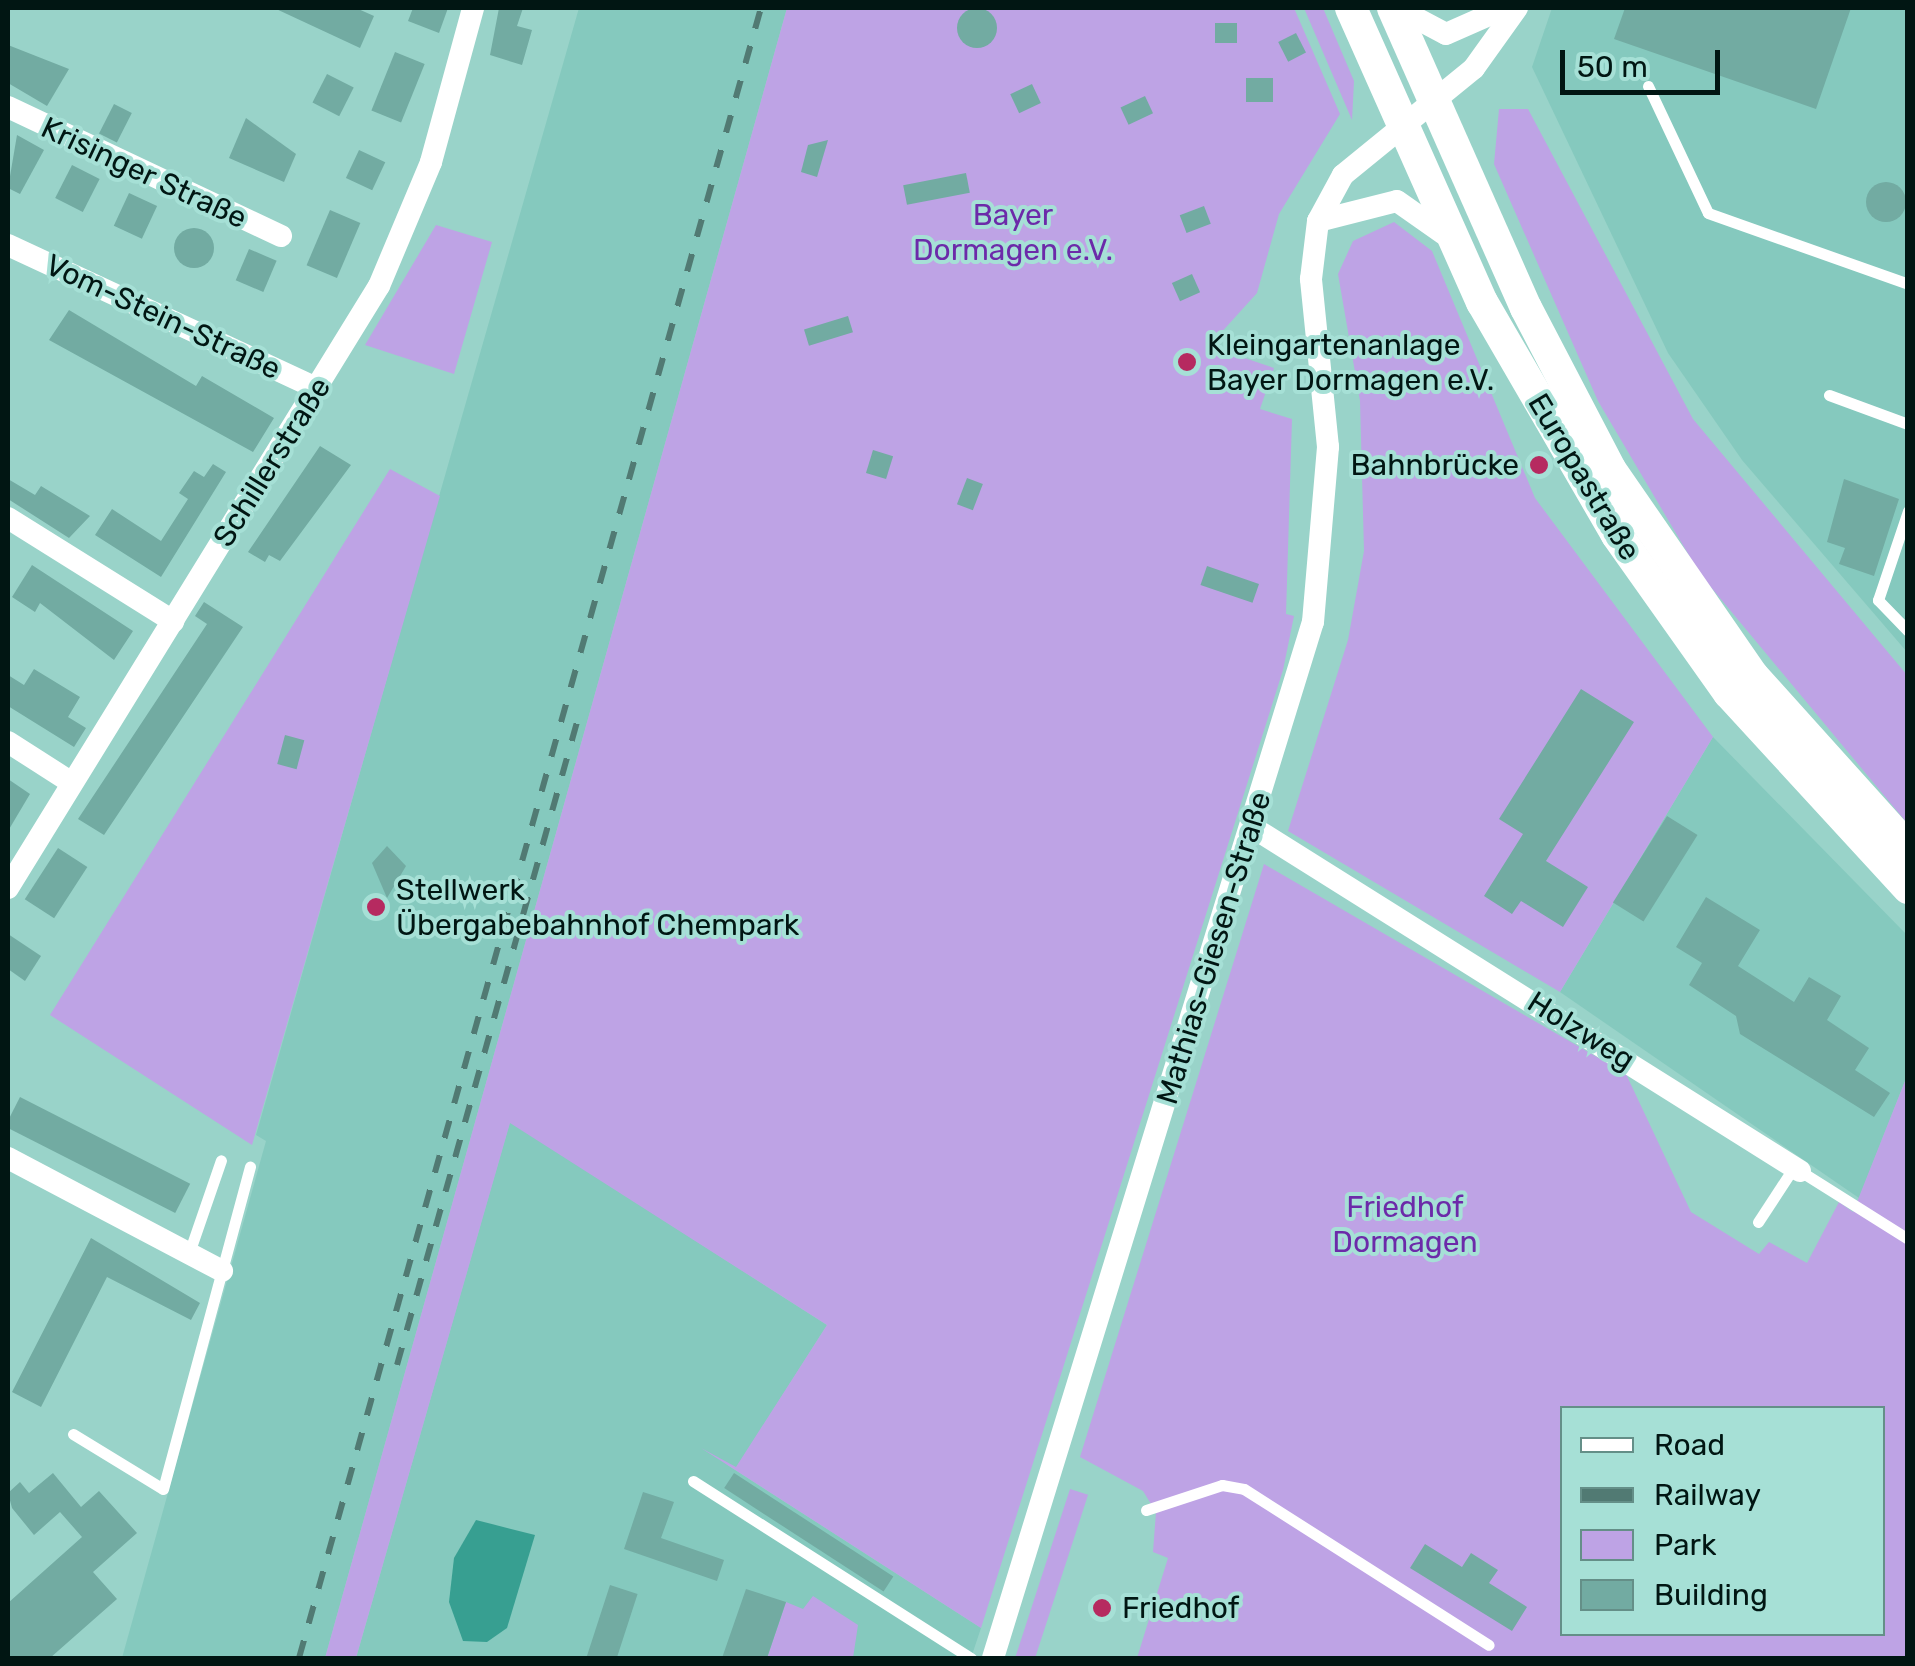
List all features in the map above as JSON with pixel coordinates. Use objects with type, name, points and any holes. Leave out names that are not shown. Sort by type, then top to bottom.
[{"type":"main road","name":"Europastraße","points":[[1351,8],[1457,249],[1563,450],[1663,604],[1793,769],[1908,888]]},
{"type":"main road","name":"Europastraße","points":[[1395,8],[1434,102],[1576,410],[1640,518],[1753,676],[1908,848]]},
{"type":"street","name":"Schillerstraße","points":[[8,888],[318,389],[409,220],[472,8]]},
{"type":"street","points":[[1395,8],[1446,34],[1505,8]]},
{"type":"street","name":"Mathias-Giesen-Straße","points":[[993,1658],[1301,671],[1322,559],[1328,447],[1310,279],[1318,221],[1344,175],[1490,52],[1517,8]]},
{"type":"street","name":"Krisinger Straße","points":[[8,107],[281,236]]},
{"type":"street","points":[[1318,221],[1397,201],[1432,218],[1457,249]]},
{"type":"street","name":"Vom-Stein-Straße","points":[[8,246],[318,389]]},
{"type":"street","points":[[8,518],[173,621]]},
{"type":"street","points":[[8,742],[72,783]]},
{"type":"street","name":"Holzweg","points":[[1252,827],[1797,1169]]},
{"type":"street","points":[[8,1158],[222,1271]]},
{"type":"lane","points":[[1648,86],[1708,213],[1908,284]]},
{"type":"lane","points":[[1829,395],[1908,424]]},
{"type":"lane","points":[[1908,511],[1878,600],[1908,631]]},
{"type":"lane","points":[[189,1253],[221,1160]]},
{"type":"lane","points":[[73,1434],[163,1489],[250,1167]]},
{"type":"lane","points":[[1758,1222],[1797,1169]]},
{"type":"lane","name":"Holzweg","points":[[1797,1169],[1908,1239]]},
{"type":"lane","points":[[693,1481],[971,1658]]},
{"type":"lane","points":[[1146,1510],[1222,1485],[1244,1489],[1489,1646]]},
{"type":"shaded area","points":[[579,8],[787,8],[325,1658],[122,1658],[266,1141],[256,1135]]},
{"type":"shaded area","points":[[1552,8],[1907,8],[1907,652],[1742,460],[1668,353],[1532,67]]},
{"type":"shaded area","points":[[1713,737],[1907,935],[1907,1076],[1859,1198],[1560,992]]},
{"type":"shaded area","points":[[510,1122],[827,1325],[736,1468],[726,1464],[981,1628],[971,1658],[356,1658]]},
{"type":"shaded area","points":[[476,1520],[535,1535],[507,1628],[487,1642],[463,1641],[449,1602],[454,1558]]},
{"type":"green space","name":"Bayer Dormagen e.V.","points":[[787,8],[1294,8],[1340,114],[1279,214],[1257,293],[1209,346],[1274,368],[1260,409],[1292,419],[1286,614],[1294,616],[1283,670],[981,1628],[701,1448],[736,1467],[827,1325],[510,1123],[356,1658],[325,1658]]},
{"type":"green space","points":[[1304,8],[1323,8],[1354,81],[1352,120]]},
{"type":"green space","points":[[1499,109],[1528,109],[1693,419],[1907,675],[1907,823],[1700,574],[1598,401],[1494,164]]},
{"type":"green space","points":[[1394,222],[1432,251],[1535,498],[1713,737],[1560,992],[1288,831],[1348,640],[1364,551],[1360,401],[1338,274],[1353,241]]},
{"type":"green space","points":[[436,225],[492,242],[454,374],[365,345]]},
{"type":"green space","points":[[390,469],[440,496],[252,1145],[50,1015]]},
{"type":"green space","name":"Friedhof Dormagen","points":[[1264,864],[1626,1074],[1691,1212],[1759,1254],[1769,1242],[1807,1263],[1839,1202],[1853,1212],[1907,1076],[1907,1658],[1137,1658],[1168,1558],[1153,1552],[1156,1512],[1143,1491],[1080,1457]]},
{"type":"green space","points":[[1070,1489],[1088,1495],[1035,1658],[1015,1657]]},
{"type":"green space","points":[[813,1596],[858,1625],[853,1658],[767,1658],[786,1602],[803,1609]]},
{"type":"building","points":[[274,8],[356,8],[374,16],[360,48]]},
{"type":"building","points":[[413,8],[448,8],[439,33],[408,21]]},
{"type":"building","points":[[499,8],[523,8],[517,26],[532,30],[522,65],[490,55]]},
{"type":"building","points":[[977,8],[991,14],[997,28],[991,42],[977,48],[963,42],[957,28],[963,14]]},
{"type":"building","points":[[1625,8],[1851,8],[1816,109],[1614,39]]},
{"type":"building","points":[[1215,23],[1237,23],[1237,43],[1215,43]]},
{"type":"building","points":[[1296,33],[1306,53],[1288,62],[1278,42]]},
{"type":"building","points":[[8,45],[69,69],[47,106],[8,83]]},
{"type":"building","points":[[395,52],[425,64],[401,122],[371,110]]},
{"type":"building","points":[[327,74],[354,88],[339,116],[312,103]]},
{"type":"building","points":[[1246,78],[1273,78],[1273,102],[1246,102]]},
{"type":"building","points":[[1032,84],[1041,103],[1019,113],[1010,94]]},
{"type":"building","points":[[1145,96],[1153,113],[1129,125],[1121,107]]},
{"type":"building","points":[[114,104],[132,113],[117,142],[99,133]]},
{"type":"building","points":[[246,118],[296,154],[284,182],[229,158]]},
{"type":"building","points":[[17,135],[44,150],[20,194],[8,188]]},
{"type":"building","points":[[828,140],[817,177],[801,172],[808,145]]},
{"type":"building","points":[[359,150],[385,162],[372,190],[346,178]]},
{"type":"building","points":[[72,165],[100,179],[83,212],[55,198]]},
{"type":"building","points":[[966,173],[970,193],[907,205],[903,185]]},
{"type":"building","points":[[1886,182],[1900,188],[1906,202],[1900,216],[1886,222],[1872,216],[1866,202],[1872,188]]},
{"type":"building","points":[[129,193],[157,206],[142,239],[114,226]]},
{"type":"building","points":[[1204,206],[1211,224],[1187,233],[1180,215]]},
{"type":"building","points":[[330,210],[360,223],[337,278],[307,265]]},
{"type":"building","points":[[194,228],[208,234],[214,248],[208,262],[194,268],[180,262],[174,248],[180,234]]},
{"type":"building","points":[[249,249],[277,261],[263,292],[236,280]]},
{"type":"building","points":[[1192,274],[1200,292],[1180,301],[1172,283]]},
{"type":"building","points":[[69,310],[196,386],[202,376],[274,418],[253,452],[49,340]]},
{"type":"building","points":[[848,316],[853,332],[809,346],[804,329]]},
{"type":"building","points":[[320,446],[351,465],[280,561],[269,555],[265,562],[248,552]]},
{"type":"building","points":[[873,450],[893,456],[886,479],[866,473]]},
{"type":"building","points":[[213,464],[226,472],[161,577],[95,535],[112,509],[161,541],[188,499],[179,493],[194,471],[204,477]]},
{"type":"building","points":[[967,478],[983,484],[973,510],[957,504]]},
{"type":"building","points":[[8,479],[35,495],[41,486],[90,516],[69,538],[8,499]]},
{"type":"building","points":[[1844,479],[1899,499],[1874,576],[1839,564],[1845,548],[1827,542]]},
{"type":"building","points":[[32,565],[133,631],[114,660],[40,603],[35,612],[12,597]]},
{"type":"building","points":[[1207,566],[1259,584],[1252,603],[1200,585]]},
{"type":"building","points":[[204,602],[243,627],[104,835],[78,819],[207,624],[195,616]]},
{"type":"building","points":[[34,669],[80,697],[68,717],[86,728],[74,747],[8,706],[8,675],[24,685]]},
{"type":"building","points":[[1581,689],[1634,722],[1546,861],[1588,887],[1563,927],[1521,901],[1512,914],[1484,896],[1523,834],[1499,819]]},
{"type":"building","points":[[285,735],[304,740],[297,769],[277,764]]},
{"type":"building","points":[[8,779],[30,794],[8,831]]},
{"type":"building","points":[[1667,816],[1698,835],[1643,922],[1613,903]]},
{"type":"building","points":[[387,846],[406,866],[387,898],[372,863]]},
{"type":"building","points":[[58,848],[87,867],[54,918],[25,899]]},
{"type":"building","points":[[1706,897],[1760,930],[1738,966],[1794,1002],[1809,977],[1841,996],[1827,1020],[1869,1048],[1855,1070],[1890,1093],[1874,1117],[1740,1034],[1736,1016],[1689,985],[1702,963],[1676,947]]},
{"type":"building","points":[[8,934],[41,956],[25,981],[8,969]]},
{"type":"building","points":[[20,1097],[190,1184],[175,1213],[8,1128]]},
{"type":"building","points":[[91,1238],[200,1303],[191,1320],[107,1277],[41,1407],[12,1392]]},
{"type":"building","points":[[53,1473],[81,1507],[99,1491],[137,1533],[93,1572],[117,1599],[50,1658],[8,1658],[8,1603],[82,1537],[60,1512],[34,1535],[12,1508],[8,1493],[20,1482],[29,1493]]},
{"type":"building","points":[[734,1473],[893,1576],[884,1592],[724,1488]]},
{"type":"building","points":[[643,1492],[674,1502],[661,1538],[724,1560],[717,1581],[624,1549]]},
{"type":"building","points":[[1425,1544],[1462,1567],[1471,1553],[1498,1570],[1489,1583],[1527,1607],[1512,1631],[1410,1568]]},
{"type":"building","points":[[610,1585],[638,1594],[617,1658],[586,1658]]},
{"type":"building","points":[[746,1589],[786,1602],[767,1658],[722,1658]]},
{"type":"railway","points":[[299,1658],[761,8]]},
{"type":"railway","points":[[397,1365],[579,715]]},
{"type":"place","name":"Kleingartenanlage Bayer Dormagen e.V.","points":[[1187,362]]},
{"type":"place","name":"Bahnbrücke","points":[[1539,465]]},
{"type":"place","name":"Stellwerk Übergabebahnhof Chempark","points":[[376,907]]},
{"type":"place","name":"Friedhof","points":[[1102,1608]]}]
